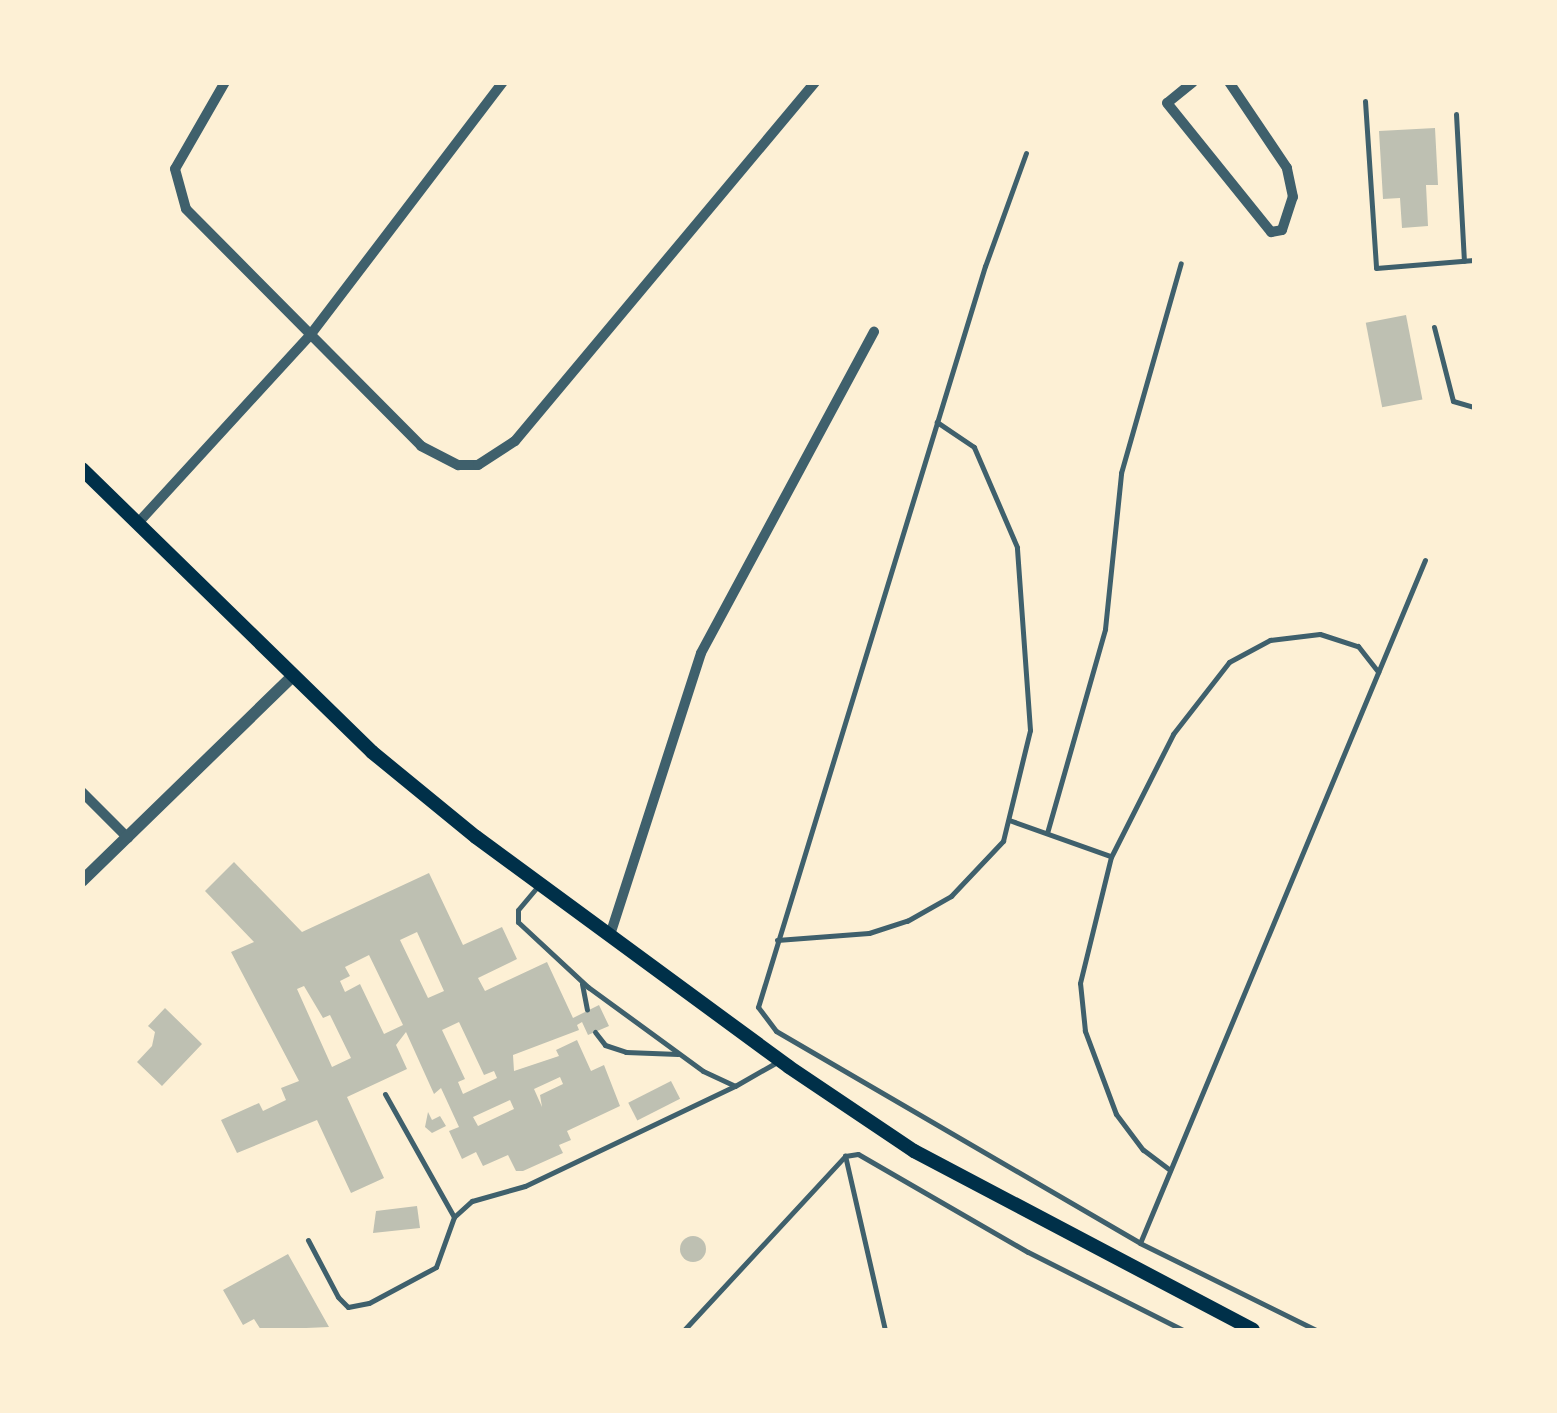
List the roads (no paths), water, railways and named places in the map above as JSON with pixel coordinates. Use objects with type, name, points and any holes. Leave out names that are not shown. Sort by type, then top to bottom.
[{"type":"main road","points":[[82,469],[412,787],[540,884],[780,1060],[957,1175],[1253,1330]]},
{"type":"street","points":[[226,82],[175,169],[178,196],[439,459],[478,465],[497,456],[534,421],[815,82]]},
{"type":"street","points":[[137,524],[311,334],[503,82]]},
{"type":"street","points":[[1194,82],[1167,102],[1271,232],[1282,230],[1294,197],[1287,168],[1229,82]]},
{"type":"street","points":[[610,934],[701,653],[874,332]]},
{"type":"street","points":[[82,882],[293,676]]},
{"type":"street","points":[[82,792],[128,838]]},
{"type":"lane","points":[[1365,101],[1376,268],[1474,260]]},
{"type":"lane","points":[[1456,114],[1464,261]]},
{"type":"lane","points":[[1026,152],[937,422],[758,1007],[776,1032],[1140,1242],[1316,1330]]},
{"type":"lane","points":[[1047,833],[1106,628],[1121,473],[1181,263]]},
{"type":"lane","points":[[1434,328],[1454,401],[1474,407]]},
{"type":"lane","points":[[777,940],[869,932],[907,921],[951,896],[984,866],[1010,820],[1030,730],[1017,547],[974,446],[937,422]]},
{"type":"lane","points":[[1140,1242],[1425,560]]},
{"type":"lane","points":[[1170,1170],[1143,1150],[1116,1114],[1084,1031],[1080,983],[1111,857],[1172,734],[1230,662],[1270,640],[1320,634],[1358,646],[1378,672]]},
{"type":"lane","points":[[1010,820],[1111,857]]},
{"type":"lane","points":[[540,884],[518,910],[518,922],[582,982],[681,1054],[735,1086]]},
{"type":"lane","points":[[582,982],[587,1010]]},
{"type":"lane","points":[[596,1032],[606,1046],[626,1052],[681,1054]]},
{"type":"lane","points":[[308,1240],[348,1307],[436,1267],[454,1217],[472,1201],[525,1186],[735,1086],[780,1060]]},
{"type":"lane","points":[[385,1094],[454,1217]]},
{"type":"lane","points":[[684,1330],[846,1156],[865,1155],[1028,1252],[1183,1330]]},
{"type":"lane","points":[[846,1156],[885,1330]]}]
